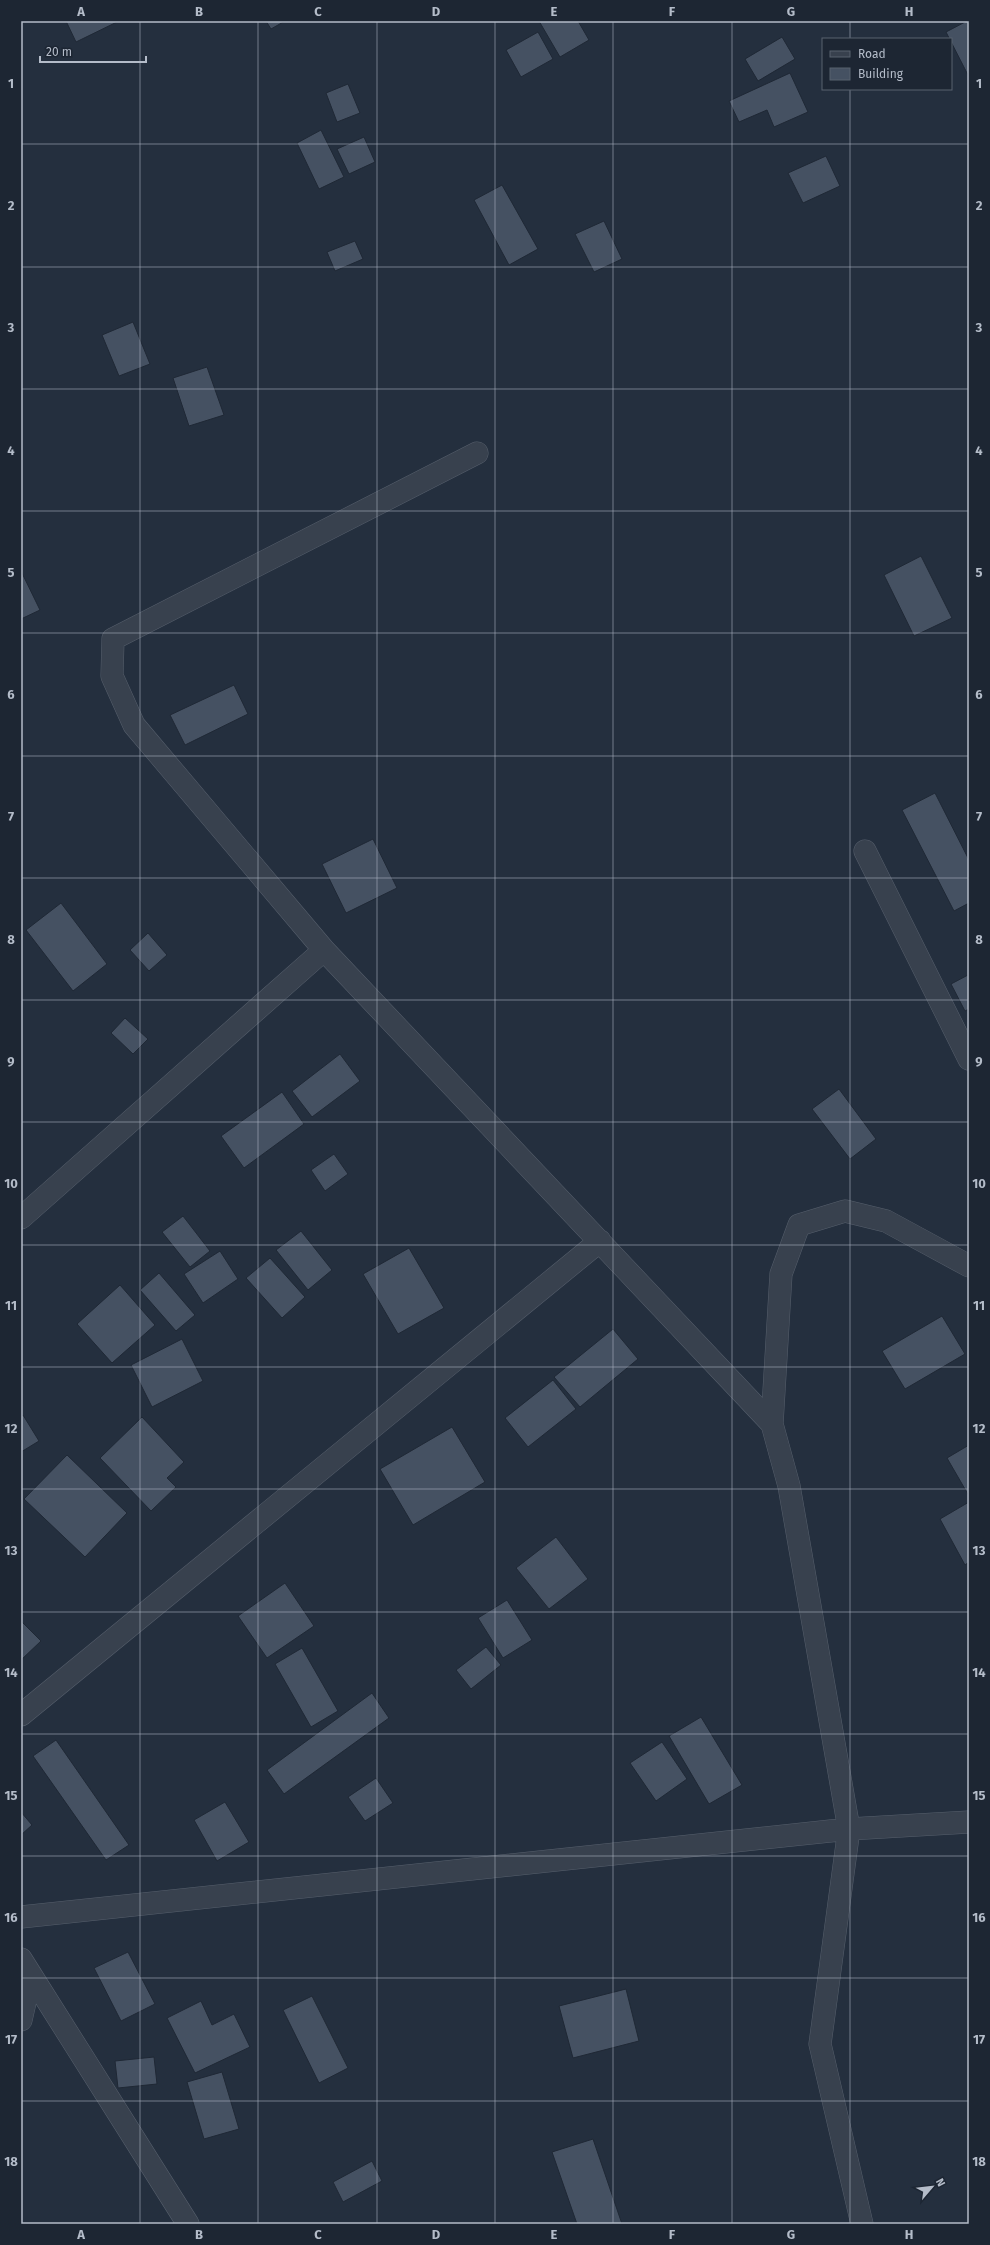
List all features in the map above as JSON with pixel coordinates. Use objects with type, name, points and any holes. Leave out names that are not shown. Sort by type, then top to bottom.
[{"type":"street","points":[[477,453],[113,639],[112,676],[134,725],[324,950],[772,1424]]},
{"type":"street","points":[[865,851],[969,1059]]},
{"type":"street","points":[[21,1218],[324,950]]},
{"type":"street","points":[[862,2224],[820,2044],[849,1829],[789,1486],[772,1424],[781,1274],[799,1225],[845,1211],[886,1221],[969,1266]]},
{"type":"street","points":[[21,1715],[600,1241]]},
{"type":"street","points":[[21,1917],[849,1829],[969,1822]]},
{"type":"street","points":[[21,2020],[26,1967]]},
{"type":"street","points":[[26,1967],[188,2224]]},
{"type":"building","points":[[66,21],[119,21],[76,42]]},
{"type":"building","points":[[266,21],[285,21],[271,29]]},
{"type":"building","points":[[539,21],[578,21],[589,40],[560,57]]},
{"type":"building","points":[[969,21],[969,77],[952,44],[952,38],[949,38],[946,32]]},
{"type":"building","points":[[538,32],[553,59],[521,77],[506,50]]},
{"type":"building","points":[[782,37],[795,59],[758,81],[745,59]]},
{"type":"building","points":[[790,73],[808,112],[774,127],[767,110],[739,122],[729,101]]},
{"type":"building","points":[[348,84],[360,113],[337,122],[326,93]]},
{"type":"building","points":[[321,130],[344,177],[319,189],[297,143]]},
{"type":"building","points":[[364,137],[375,162],[349,174],[337,149]]},
{"type":"building","points":[[826,156],[840,186],[803,203],[788,173]]},
{"type":"building","points":[[502,185],[538,249],[509,265],[474,200]]},
{"type":"building","points":[[604,221],[622,259],[594,272],[575,234]]},
{"type":"building","points":[[355,241],[363,259],[335,271],[327,252]]},
{"type":"building","points":[[133,322],[150,364],[119,376],[102,335]]},
{"type":"building","points":[[207,367],[224,415],[189,426],[173,378]]},
{"type":"building","points":[[921,556],[952,618],[914,636],[884,575]]},
{"type":"building","points":[[21,571],[40,610],[21,619]]},
{"type":"building","points":[[234,685],[248,714],[185,745],[170,715]]},
{"type":"building","points":[[935,793],[969,860],[969,903],[954,911],[902,810]]},
{"type":"building","points":[[373,839],[397,888],[346,913],[322,864]]},
{"type":"building","points":[[61,903],[107,964],[73,991],[26,930]]},
{"type":"building","points":[[148,933],[167,955],[149,971],[130,950]]},
{"type":"building","points":[[968,975],[969,1009],[965,1011],[951,984]]},
{"type":"building","points":[[125,1018],[148,1039],[133,1054],[111,1033]]},
{"type":"building","points":[[340,1054],[360,1081],[312,1117],[292,1091]]},
{"type":"building","points":[[839,1089],[876,1139],[850,1159],[812,1109]]},
{"type":"building","points":[[282,1092],[304,1124],[244,1168],[221,1136]]},
{"type":"building","points":[[334,1154],[348,1174],[325,1191],[311,1170]]},
{"type":"building","points":[[183,1216],[210,1251],[190,1267],[162,1232]]},
{"type":"building","points":[[301,1231],[332,1270],[308,1290],[276,1250]]},
{"type":"building","points":[[409,1248],[444,1308],[398,1334],[363,1274]]},
{"type":"building","points":[[220,1251],[238,1279],[203,1303],[184,1274]]},
{"type":"building","points":[[270,1258],[305,1297],[282,1318],[246,1278]]},
{"type":"building","points":[[159,1273],[195,1315],[176,1331],[140,1290]]},
{"type":"building","points":[[120,1285],[155,1325],[112,1363],[77,1324]]},
{"type":"building","points":[[942,1316],[965,1354],[905,1389],[882,1351]]},
{"type":"building","points":[[613,1329],[638,1359],[580,1407],[554,1377]]},
{"type":"building","points":[[182,1339],[203,1381],[152,1407],[131,1365]]},
{"type":"building","points":[[553,1380],[576,1409],[528,1447],[505,1418]]},
{"type":"building","points":[[23,1415],[39,1441],[21,1452],[21,1417]]},
{"type":"building","points":[[142,1417],[184,1462],[167,1478],[176,1487],[151,1511],[100,1458]]},
{"type":"building","points":[[452,1427],[485,1482],[413,1525],[380,1469]]},
{"type":"building","points":[[969,1445],[969,1496],[947,1458]]},
{"type":"building","points":[[67,1455],[127,1513],[85,1557],[24,1499]]},
{"type":"building","points":[[969,1502],[969,1562],[965,1565],[940,1519]]},
{"type":"building","points":[[556,1537],[588,1579],[549,1609],[516,1568]]},
{"type":"building","points":[[285,1583],[314,1626],[267,1658],[238,1616]]},
{"type":"building","points":[[507,1600],[532,1640],[503,1658],[478,1618]]},
{"type":"building","points":[[21,1621],[41,1641],[21,1660]]},
{"type":"building","points":[[486,1647],[501,1665],[471,1689],[456,1670]]},
{"type":"building","points":[[302,1648],[338,1711],[311,1727],[275,1664]]},
{"type":"building","points":[[372,1693],[389,1718],[284,1794],[267,1770]]},
{"type":"building","points":[[701,1717],[742,1785],[709,1804],[669,1736]]},
{"type":"building","points":[[56,1740],[129,1845],[106,1860],[33,1756]]},
{"type":"building","points":[[662,1742],[687,1779],[656,1801],[630,1763]]},
{"type":"building","points":[[376,1778],[393,1803],[365,1821],[348,1797]]},
{"type":"building","points":[[225,1802],[249,1842],[217,1861],[194,1820]]},
{"type":"building","points":[[21,1812],[32,1825],[21,1835]]},
{"type":"building","points":[[128,1952],[155,2004],[121,2021],[94,1968]]},
{"type":"building","points":[[626,1989],[639,2041],[573,2058],[559,2006]]},
{"type":"building","points":[[312,1996],[348,2068],[319,2083],[283,2010]]},
{"type":"building","points":[[201,2001],[212,2025],[234,2014],[250,2047],[195,2073],[167,2018]]},
{"type":"building","points":[[154,2057],[157,2084],[118,2088],[115,2061]]},
{"type":"building","points":[[222,2072],[239,2129],[204,2139],[187,2082]]},
{"type":"building","points":[[593,2139],[622,2224],[577,2224],[552,2152]]},
{"type":"building","points":[[372,2161],[382,2181],[343,2202],[333,2182]]}]
